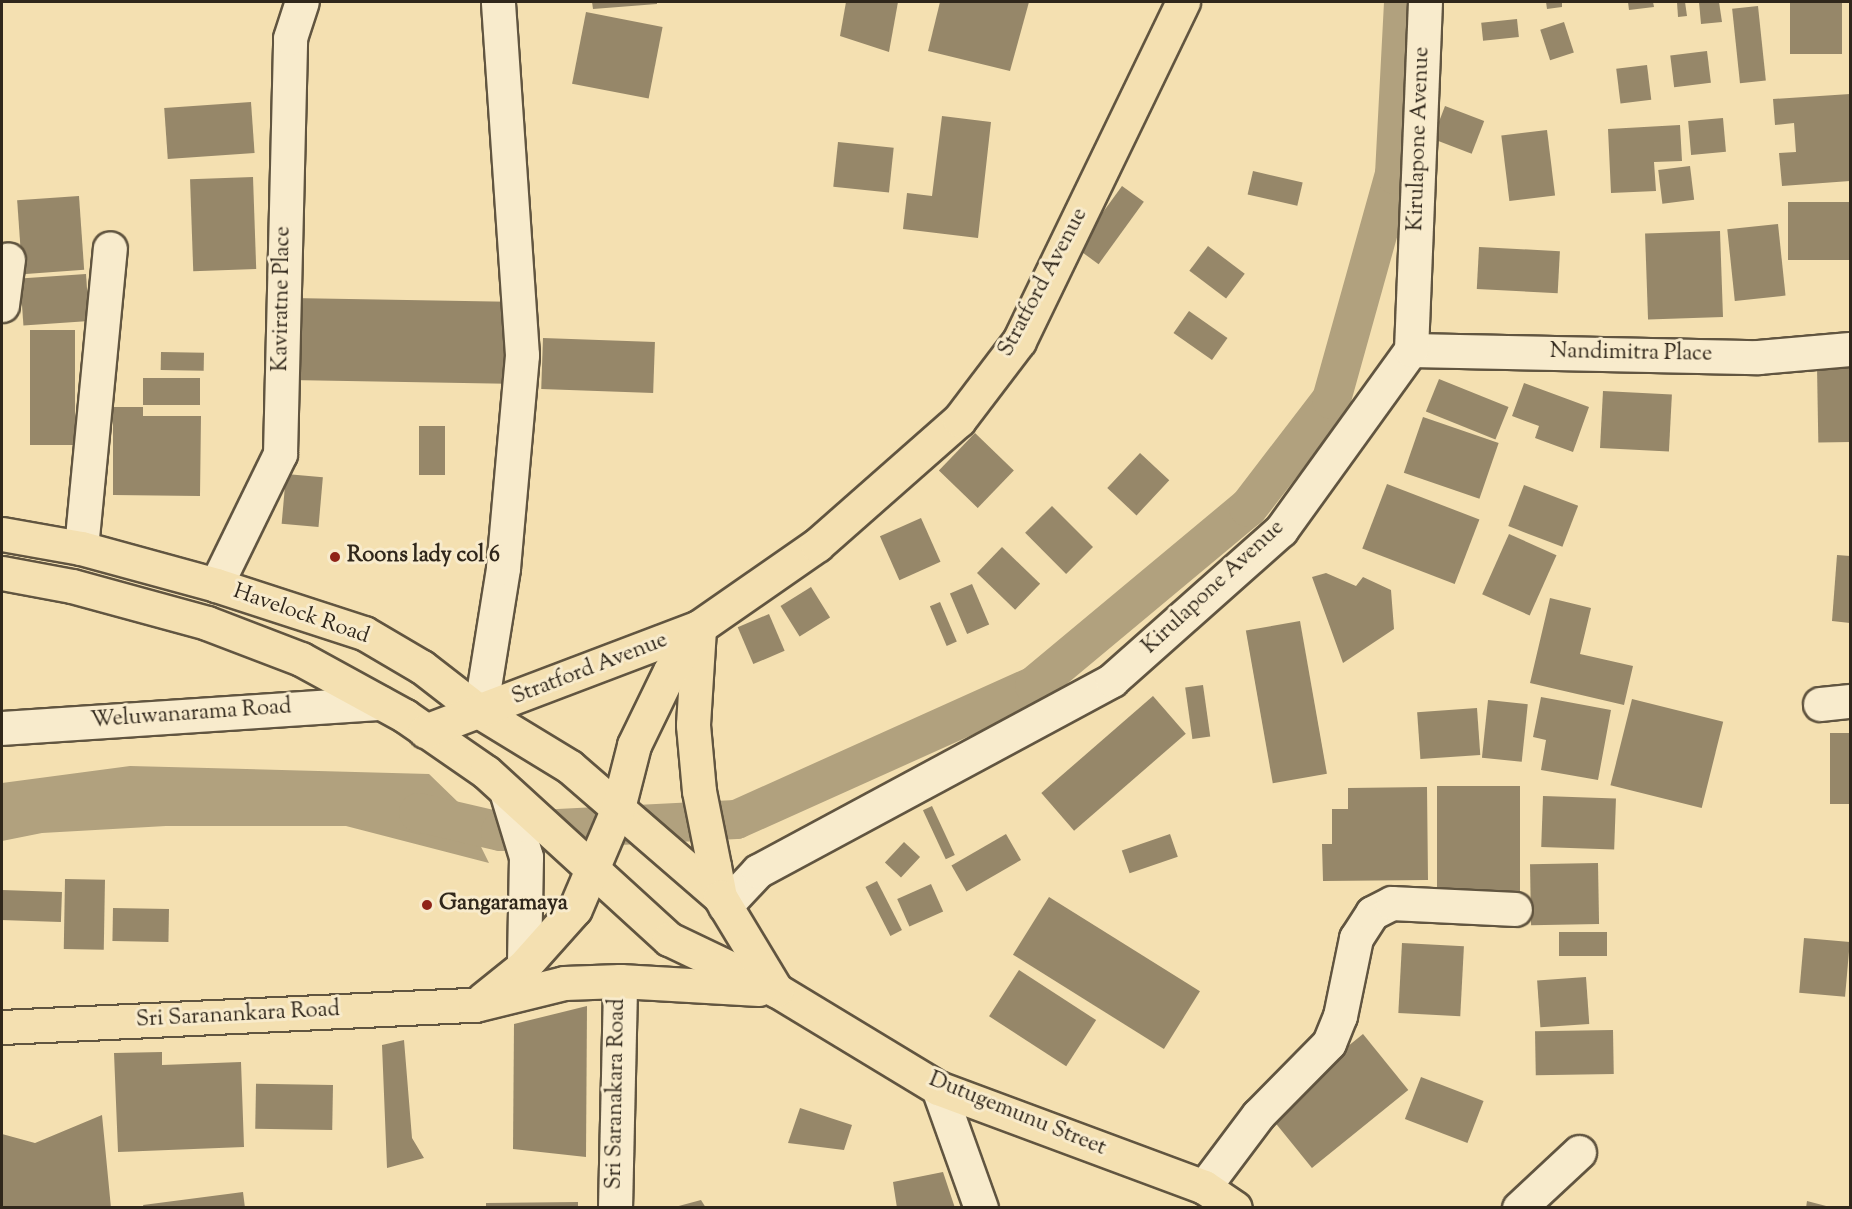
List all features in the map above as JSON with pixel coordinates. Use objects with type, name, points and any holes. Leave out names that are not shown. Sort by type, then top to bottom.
[{"type":"main road","name":"Stratford Avenue","points":[[425,730],[480,712],[699,627],[817,545],[959,420],[1019,341],[1183,2]]},
{"type":"main road","name":"Havelock Road","points":[[2,534],[81,548],[216,585],[364,633],[422,667],[480,712],[570,767],[723,902]]},
{"type":"main road","name":"Havelock Road","points":[[2,573],[72,586],[207,623],[301,659],[425,730],[496,781],[591,869]]},
{"type":"main road","name":"Stratford Avenue","points":[[591,869],[618,808],[634,745],[670,671],[699,627]]},
{"type":"main road","points":[[699,627],[693,725],[696,769],[723,902],[776,990]]},
{"type":"main road","points":[[475,1005],[524,966],[575,909],[591,869]]},
{"type":"main road","name":"Dutugemunu Street","points":[[591,869],[669,939],[776,990],[938,1088],[1204,1187],[1234,1208]]},
{"type":"main road","name":"Sri Saranankara Road","points":[[2,1027],[475,1005],[564,983],[620,981],[776,990]]},
{"type":"street","name":"Kaviratne Place","points":[[216,585],[280,454],[290,38],[302,2]]},
{"type":"street","points":[[480,712],[503,568],[522,355],[498,2]]},
{"type":"street","name":"Kirulapone Avenue","points":[[723,902],[758,871],[1112,680],[1281,530],[1411,350],[1425,2]]},
{"type":"street","points":[[81,548],[110,248]]},
{"type":"street","points":[[2,304],[8,259]]},
{"type":"street","name":"Nandimitra Place","points":[[1411,350],[1758,357],[1851,349]]},
{"type":"street","name":"Weluwanarama Road","points":[[2,728],[380,703]]},
{"type":"street","points":[[496,781],[526,857],[524,966]]},
{"type":"street","points":[[1204,1187],[1258,1115],[1329,1043],[1340,1016],[1356,938],[1372,913],[1392,903],[1515,909]]},
{"type":"street","name":"Sri Saranakara Road","points":[[615,1208],[620,981]]},
{"type":"street","points":[[938,1088],[981,1208]]},
{"type":"street","points":[[1519,1208],[1579,1152]]},
{"type":"shaded area","points":[[130,766],[429,774],[460,804],[489,863],[346,826],[166,826],[42,833],[2,841],[2,783]]},
{"type":"building","points":[[592,2],[657,2],[657,4],[593,9]]},
{"type":"building","points":[[846,2],[898,2],[889,52],[840,36]]},
{"type":"building","points":[[940,2],[1029,2],[1010,71],[928,51]]},
{"type":"building","points":[[1546,2],[1562,2],[1562,7],[1547,9]]},
{"type":"building","points":[[1628,2],[1653,2],[1654,7],[1629,10]]},
{"type":"building","points":[[1677,2],[1685,2],[1687,16],[1678,17]]},
{"type":"building","points":[[1699,2],[1719,2],[1722,22],[1701,24]]},
{"type":"building","points":[[1790,2],[1842,2],[1842,54],[1790,54]]},
{"type":"building","points":[[1758,6],[1766,81],[1740,83],[1732,9]]},
{"type":"building","points":[[586,12],[663,27],[649,99],[572,84]]},
{"type":"building","points":[[1517,19],[1519,37],[1483,41],[1481,23]]},
{"type":"building","points":[[1564,22],[1574,52],[1550,60],[1540,30]]},
{"type":"building","points":[[1707,51],[1711,83],[1674,87],[1670,56]]},
{"type":"building","points":[[1647,65],[1651,100],[1620,104],[1616,69]]},
{"type":"building","points":[[1850,94],[1850,181],[1782,186],[1779,153],[1796,152],[1794,123],[1775,125],[1773,99]]},
{"type":"building","points":[[251,102],[255,153],[168,159],[164,108]]},
{"type":"building","points":[[1445,106],[1484,121],[1472,154],[1432,139]]},
{"type":"building","points":[[942,116],[991,122],[978,238],[903,229],[907,193],[932,196]]},
{"type":"building","points":[[1723,118],[1726,152],[1691,155],[1688,121]]},
{"type":"building","points":[[1680,125],[1682,161],[1654,162],[1656,191],[1611,193],[1608,129]]},
{"type":"building","points":[[1547,130],[1555,196],[1509,201],[1501,136]]},
{"type":"building","points":[[838,142],[894,148],[889,193],[833,187]]},
{"type":"building","points":[[1690,166],[1694,200],[1662,204],[1658,170]]},
{"type":"building","points":[[1253,171],[1303,182],[1297,206],[1248,194]]},
{"type":"building","points":[[253,177],[256,269],[193,271],[190,179]]},
{"type":"building","points":[[1122,186],[1144,202],[1099,264],[1077,248]]},
{"type":"building","points":[[79,196],[84,270],[22,274],[17,200]]},
{"type":"building","points":[[1788,202],[1850,202],[1850,260],[1788,260]]},
{"type":"building","points":[[1778,224],[1786,296],[1735,301],[1727,229]]},
{"type":"building","points":[[1720,231],[1723,317],[1648,320],[1645,234]]},
{"type":"building","points":[[1208,246],[1245,274],[1226,298],[1189,271]]},
{"type":"building","points":[[1479,247],[1560,251],[1558,293],[1477,289]]},
{"type":"building","points":[[86,274],[89,321],[23,325],[20,279]]},
{"type":"building","points":[[291,298],[508,302],[507,384],[290,380]]},
{"type":"building","points":[[1189,311],[1228,338],[1212,360],[1174,333]]},
{"type":"building","points":[[30,330],[75,330],[75,445],[30,445]]},
{"type":"building","points":[[543,338],[655,342],[653,393],[541,389]]},
{"type":"building","points":[[161,352],[204,353],[204,371],[161,370]]},
{"type":"building","points":[[1849,366],[1850,442],[1818,443],[1817,367]]},
{"type":"building","points":[[143,378],[200,378],[200,405],[143,405]]},
{"type":"building","points":[[1439,379],[1509,407],[1495,440],[1426,411]]},
{"type":"building","points":[[1524,383],[1589,407],[1573,452],[1535,438],[1539,426],[1512,416]]},
{"type":"building","points":[[1603,391],[1672,395],[1669,452],[1600,448]]},
{"type":"building","points":[[113,407],[143,407],[143,416],[201,416],[200,496],[113,495]]},
{"type":"building","points":[[1423,417],[1499,443],[1479,499],[1404,473]]},
{"type":"building","points":[[419,426],[445,426],[445,475],[419,475]]},
{"type":"building","points":[[975,433],[1014,471],[978,508],[939,470]]},
{"type":"building","points":[[1140,453],[1169,480],[1137,515],[1107,488]]},
{"type":"building","points":[[286,474],[323,477],[319,527],[282,524]]},
{"type":"building","points":[[1387,484],[1479,519],[1455,584],[1362,548]]},
{"type":"building","points":[[1524,485],[1578,506],[1562,547],[1508,526]]},
{"type":"building","points":[[1052,506],[1093,547],[1066,574],[1025,533]]},
{"type":"building","points":[[921,518],[941,562],[899,580],[880,536]]},
{"type":"building","points":[[1509,534],[1557,555],[1530,615],[1482,594]]},
{"type":"building","points":[[1002,547],[1040,584],[1015,610],[977,573]]},
{"type":"building","points":[[1837,555],[1850,556],[1850,623],[1832,621]]},
{"type":"building","points":[[1326,573],[1356,586],[1363,577],[1391,590],[1394,629],[1343,663],[1312,577]]},
{"type":"building","points":[[972,584],[989,625],[967,634],[950,593]]},
{"type":"building","points":[[811,587],[830,618],[800,637],[780,606]]},
{"type":"building","points":[[1550,598],[1591,608],[1580,654],[1633,666],[1624,705],[1530,683]]},
{"type":"building","points":[[940,602],[957,642],[947,646],[930,606]]},
{"type":"building","points":[[769,614],[785,651],[753,664],[738,627]]},
{"type":"building","points":[[1300,621],[1327,774],[1273,783],[1246,631]]},
{"type":"building","points":[[1203,685],[1210,736],[1192,739],[1185,688]]},
{"type":"building","points":[[1153,696],[1186,734],[1074,831],[1041,793]]},
{"type":"building","points":[[1541,697],[1611,710],[1598,780],[1541,770],[1546,740],[1533,737]]},
{"type":"building","points":[[1632,699],[1723,722],[1702,808],[1610,785]]},
{"type":"building","points":[[1488,700],[1528,704],[1522,762],[1482,758]]},
{"type":"building","points":[[1477,708],[1480,755],[1420,759],[1417,712]]},
{"type":"building","points":[[1830,733],[1850,733],[1850,804],[1830,804]]},
{"type":"building","points":[[1437,786],[1520,786],[1520,904],[1437,904]]},
{"type":"building","points":[[1427,787],[1428,880],[1323,881],[1322,844],[1332,844],[1332,809],[1348,809],[1348,788]]},
{"type":"building","points":[[1543,796],[1616,799],[1614,850],[1541,847]]},
{"type":"building","points":[[932,806],[955,855],[946,859],[923,810]]},
{"type":"building","points":[[1006,834],[1021,860],[966,891],[951,866]]},
{"type":"building","points":[[1170,834],[1178,857],[1130,873],[1122,851]]},
{"type":"building","points":[[904,842],[920,857],[901,877],[885,862]]},
{"type":"building","points":[[1598,863],[1599,924],[1531,925],[1530,864]]},
{"type":"building","points":[[65,879],[105,880],[104,950],[64,949]]},
{"type":"building","points":[[877,881],[902,930],[890,936],[865,887]]},
{"type":"building","points":[[931,884],[943,911],[909,926],[897,899]]},
{"type":"building","points":[[2,890],[62,892],[61,922],[2,920]]},
{"type":"building","points":[[1049,897],[1200,991],[1164,1049],[1013,955]]},
{"type":"building","points":[[113,908],[169,909],[168,942],[112,941]]},
{"type":"building","points":[[1559,932],[1607,932],[1607,956],[1559,956]]},
{"type":"building","points":[[1804,938],[1850,942],[1845,997],[1799,993]]},
{"type":"building","points":[[1402,943],[1464,946],[1460,1016],[1398,1013]]},
{"type":"building","points":[[1019,970],[1096,1020],[1066,1066],[989,1016]]},
{"type":"building","points":[[1586,977],[1589,1024],[1540,1027],[1537,980]]},
{"type":"building","points":[[587,1006],[586,1157],[513,1149],[514,1024]]},
{"type":"building","points":[[1613,1030],[1614,1074],[1536,1075],[1535,1031]]},
{"type":"building","points":[[1363,1034],[1408,1090],[1312,1168],[1267,1112]]},
{"type":"building","points":[[404,1040],[412,1138],[424,1158],[387,1168],[382,1045]]},
{"type":"building","points":[[162,1052],[162,1065],[241,1062],[244,1147],[118,1152],[114,1053]]},
{"type":"building","points":[[1421,1077],[1484,1101],[1467,1143],[1405,1119]]},
{"type":"building","points":[[256,1084],[333,1085],[332,1130],[255,1129]]},
{"type":"building","points":[[800,1108],[852,1125],[844,1150],[788,1143]]},
{"type":"building","points":[[102,1115],[111,1208],[2,1208],[2,1134],[35,1143]]},
{"type":"building","points":[[943,1172],[955,1208],[897,1208],[893,1182]]},
{"type":"building","points":[[243,1192],[245,1208],[144,1208],[143,1205]]},
{"type":"building","points":[[701,1200],[706,1208],[675,1208],[675,1207]]},
{"type":"building","points":[[1807,1201],[1830,1207],[1830,1208],[1806,1208]]},
{"type":"building","points":[[578,1202],[578,1208],[486,1208],[486,1203]]},
{"type":"waterway","points":[[418,812],[500,831],[736,819],[1034,685],[1248,507],[1331,399],[1394,174],[1403,2]]},
{"type":"place","name":"Roons lady col 6","points":[[335,557]]},
{"type":"place","name":"Gangaramaya","points":[[427,905]]}]
